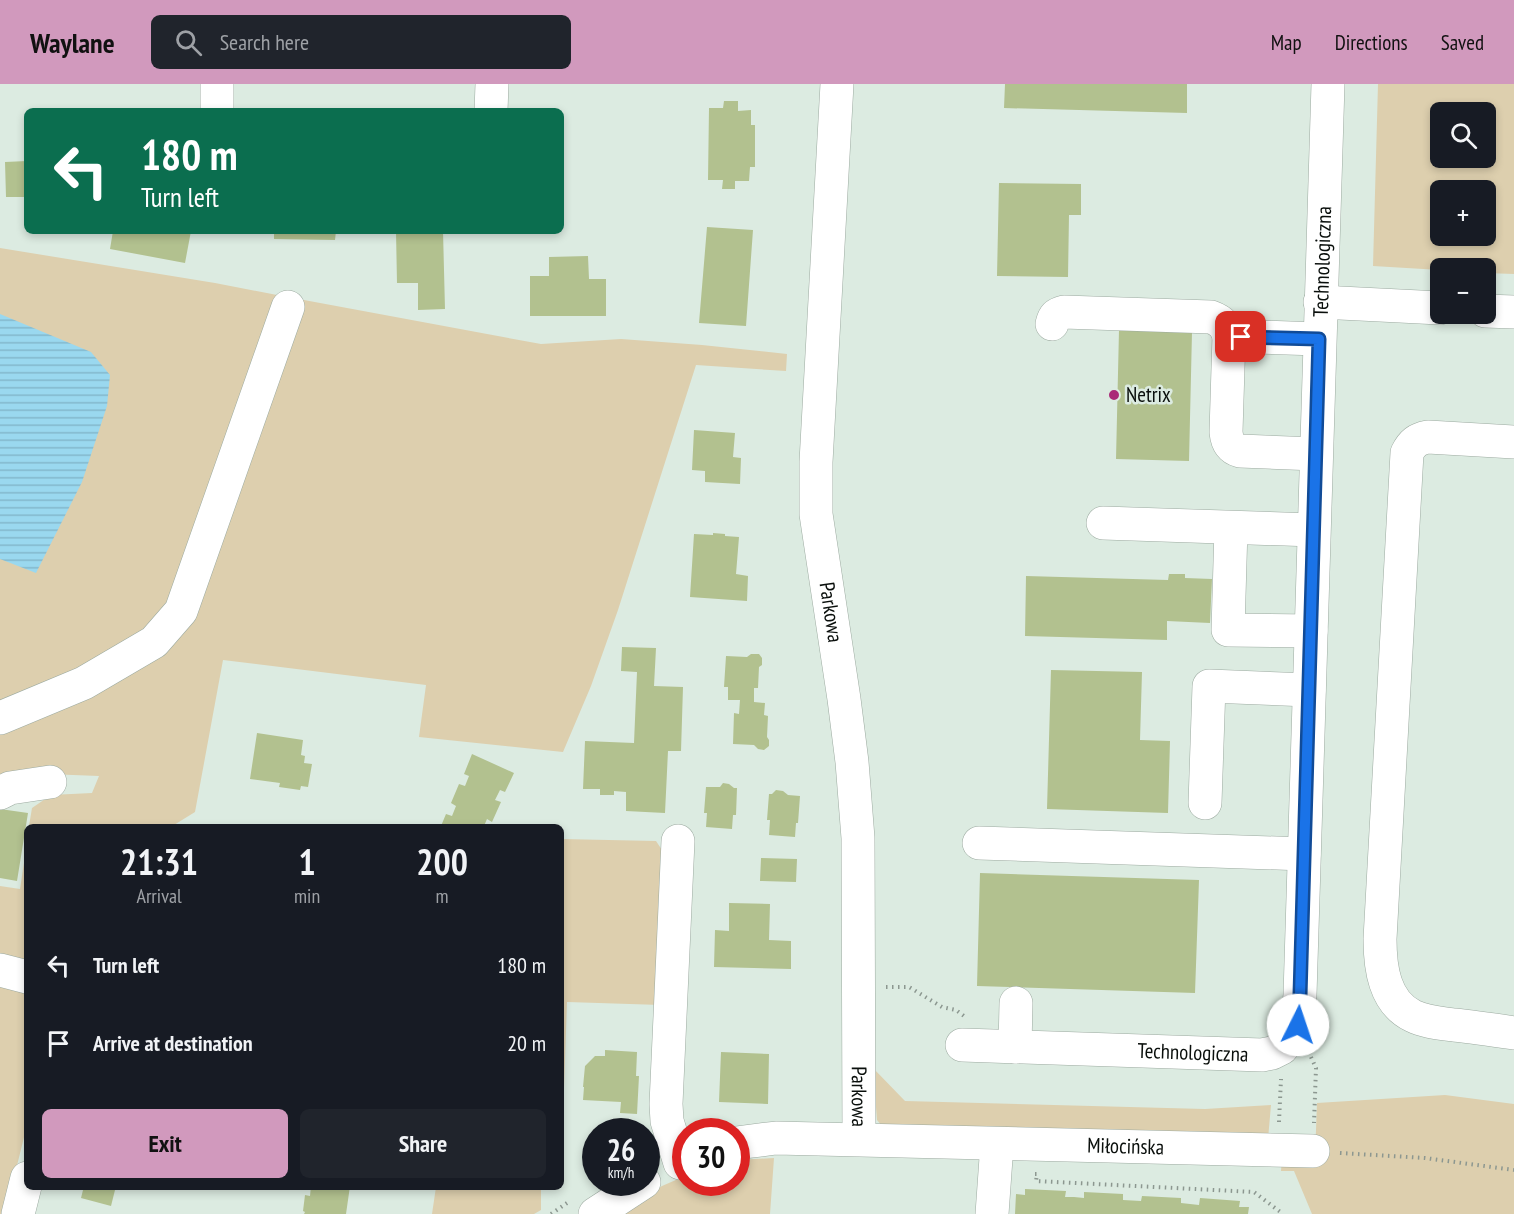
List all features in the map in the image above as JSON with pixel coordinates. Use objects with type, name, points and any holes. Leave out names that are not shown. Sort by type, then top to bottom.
[{"type":"street","points":[[217,84],[217,108]]},
{"type":"street","points":[[491,108],[492,84]]},
{"type":"street","name":"Parkowa","points":[[837,84],[816,462],[816,514],[844,699],[858,838],[858,1139]]},
{"type":"street","name":"Technologiczna","points":[[988,1046],[1262,1055],[1272,1053],[1290,1036],[1300,995],[1328,84]]},
{"type":"street","points":[[1320,302],[1430,308]]},
{"type":"street","points":[[0,718],[84,684],[154,642],[181,611],[288,307]]},
{"type":"street","points":[[1496,311],[1514,312]]},
{"type":"street","points":[[1052,324],[1054,318],[1064,312],[1218,319],[1224,324],[1229,336],[1226,432],[1230,445],[1234,450],[1240,451],[1316,454]]},
{"type":"street","points":[[1229,336],[1319,339]]},
{"type":"street","points":[[1514,442],[1428,436],[1418,439],[1407,453],[1380,958],[1389,993],[1399,1006],[1412,1016],[1428,1021],[1514,1033]]},
{"type":"street","points":[[1104,523],[1313,530]]},
{"type":"street","points":[[1231,528],[1228,630],[1311,631]]},
{"type":"street","points":[[1205,803],[1209,686],[1309,690]]},
{"type":"street","points":[[0,793],[10,788],[50,782]]},
{"type":"street","points":[[672,1135],[667,1122],[666,1104],[678,841]]},
{"type":"street","points":[[979,843],[1304,854]]},
{"type":"street","points":[[0,970],[24,976]]},
{"type":"street","points":[[988,1046],[1016,1003]]},
{"type":"street","name":"Miłocińska","points":[[750,1141],[776,1138],[858,1139],[1313,1151]]},
{"type":"street","points":[[992,1214],[997,1144]]},
{"type":"street","points":[[18,1214],[24,1190]]},
{"type":"street","points":[[595,1214],[622,1196]]},
{"type":"path","points":[[857,996],[881,987],[909,987],[942,1007],[965,1016],[988,1046]]},
{"type":"path","points":[[1278,1150],[1290,1036]]},
{"type":"path","points":[[1290,1036],[1316,1068],[1313,1151],[1425,1158],[1514,1170]]},
{"type":"path","points":[[1037,1174],[1036,1181],[1254,1192],[1283,1214]]},
{"type":"shaded area","points":[[1378,84],[1514,84],[1514,274],[1496,273],[1496,258],[1430,258],[1430,269],[1373,266]]},
{"type":"shaded area","points":[[0,248],[215,283],[541,344],[621,339],[787,354],[786,371],[696,365],[618,610],[591,686],[563,752],[419,737],[426,685],[223,660],[195,812],[176,824],[29,824],[32,808],[51,795],[92,793],[99,776],[47,774],[0,782]]},
{"type":"shaded area","points":[[564,839],[656,841],[668,859],[661,1005],[567,1002],[564,1090]]},
{"type":"shaded area","points":[[24,863],[24,967],[0,961],[0,886],[20,889]]},
{"type":"shaded area","points":[[0,978],[24,984],[24,1137],[5,1214],[0,1214]]},
{"type":"shaded area","points":[[873,1068],[905,1101],[1205,1109],[1271,1105],[1268,1139],[882,1126],[877,1120]]},
{"type":"shaded area","points":[[1445,1095],[1514,1104],[1514,1214],[1312,1214],[1294,1171],[1281,1171],[1282,1157],[1315,1157],[1317,1103]]},
{"type":"shaded area","points":[[774,1158],[770,1214],[619,1214],[647,1196],[660,1196],[660,1187],[672,1182],[672,1196],[750,1196],[750,1159]]},
{"type":"shaded area","points":[[436,1190],[541,1190],[541,1210],[534,1214],[432,1214]]},
{"type":"water","points":[[0,314],[91,352],[110,375],[107,406],[82,482],[36,573],[0,559]]},
{"type":"building","points":[[1005,84],[1187,84],[1187,113],[1004,108]]},
{"type":"building","points":[[724,101],[738,101],[738,111],[751,110],[751,125],[755,125],[755,167],[750,167],[749,181],[735,181],[735,189],[722,189],[723,180],[708,180],[709,108],[723,108]]},
{"type":"building","points":[[24,161],[24,197],[6,197],[5,162]]},
{"type":"building","points":[[999,183],[1081,184],[1081,215],[1069,215],[1068,277],[997,276]]},
{"type":"building","points":[[707,227],[753,230],[746,326],[699,323]]},
{"type":"building","points":[[112,234],[190,234],[185,263],[110,249]]},
{"type":"building","points":[[274,234],[336,234],[335,240],[274,239]]},
{"type":"building","points":[[396,234],[443,234],[445,309],[418,310],[418,283],[397,283]]},
{"type":"building","points":[[588,256],[589,279],[606,279],[606,316],[530,316],[530,276],[549,276],[549,257]]},
{"type":"building","points":[[1119,330],[1192,332],[1189,461],[1116,459]]},
{"type":"building","points":[[694,430],[735,433],[733,457],[741,458],[740,484],[705,482],[705,471],[692,470]]},
{"type":"building","points":[[713,533],[739,537],[736,574],[748,576],[747,601],[690,597],[694,534],[713,535]]},
{"type":"building","points":[[1169,574],[1185,574],[1185,578],[1212,579],[1210,623],[1167,621],[1167,640],[1025,636],[1026,576],[1168,580]]},
{"type":"building","points":[[622,647],[656,648],[654,686],[683,687],[681,751],[668,751],[665,813],[626,811],[626,792],[614,791],[614,795],[600,795],[600,789],[583,789],[585,741],[634,743],[637,672],[621,671]]},
{"type":"building","points":[[751,654],[759,654],[762,658],[758,688],[754,688],[754,702],[765,703],[764,715],[768,716],[769,746],[764,750],[754,745],[733,744],[734,713],[739,714],[740,700],[728,700],[728,687],[724,687],[726,656],[747,657]]},
{"type":"building","points":[[1051,670],[1142,672],[1140,740],[1170,741],[1168,813],[1047,809]]},
{"type":"building","points":[[257,733],[303,740],[301,755],[305,756],[304,763],[312,764],[308,787],[301,786],[300,790],[279,787],[280,783],[250,779]]},
{"type":"building","points":[[472,754],[514,773],[505,792],[500,790],[495,800],[501,802],[492,822],[487,819],[485,824],[442,824],[446,814],[452,816],[456,806],[451,803],[459,784],[465,786],[469,776],[464,774]]},
{"type":"building","points":[[723,783],[737,788],[736,815],[733,815],[732,829],[706,827],[707,813],[704,813],[706,787],[720,787]]},
{"type":"building","points":[[776,790],[788,795],[800,796],[795,837],[769,835],[770,820],[767,820],[769,794]]},
{"type":"building","points":[[0,809],[28,813],[26,824],[24,824],[17,881],[0,878]]},
{"type":"building","points":[[761,858],[797,859],[796,882],[760,881]]},
{"type":"building","points":[[980,873],[1199,880],[1195,993],[977,986]]},
{"type":"building","points":[[729,903],[770,904],[769,940],[791,941],[791,969],[714,967],[715,930],[729,931]]},
{"type":"building","points":[[605,1050],[637,1052],[636,1076],[639,1076],[637,1114],[620,1113],[621,1102],[583,1100],[585,1066],[595,1056],[605,1056]]},
{"type":"building","points":[[721,1052],[769,1054],[768,1104],[719,1102]]},
{"type":"building","points":[[1025,1189],[1066,1191],[1065,1197],[1084,1198],[1084,1192],[1123,1194],[1123,1200],[1141,1201],[1142,1196],[1181,1198],[1181,1203],[1199,1205],[1200,1198],[1240,1201],[1239,1207],[1249,1207],[1248,1214],[1015,1214],[1016,1194],[1025,1195]]},
{"type":"building","points":[[83,1190],[115,1190],[111,1206],[81,1198]]},
{"type":"building","points":[[311,1190],[349,1190],[346,1214],[304,1214],[305,1195],[310,1196]]},
{"type":"place","name":"Netrix","points":[[1114,395]]},
{"type":"route","points":[[1241,337],[1319,339],[1298,1025]]}]
